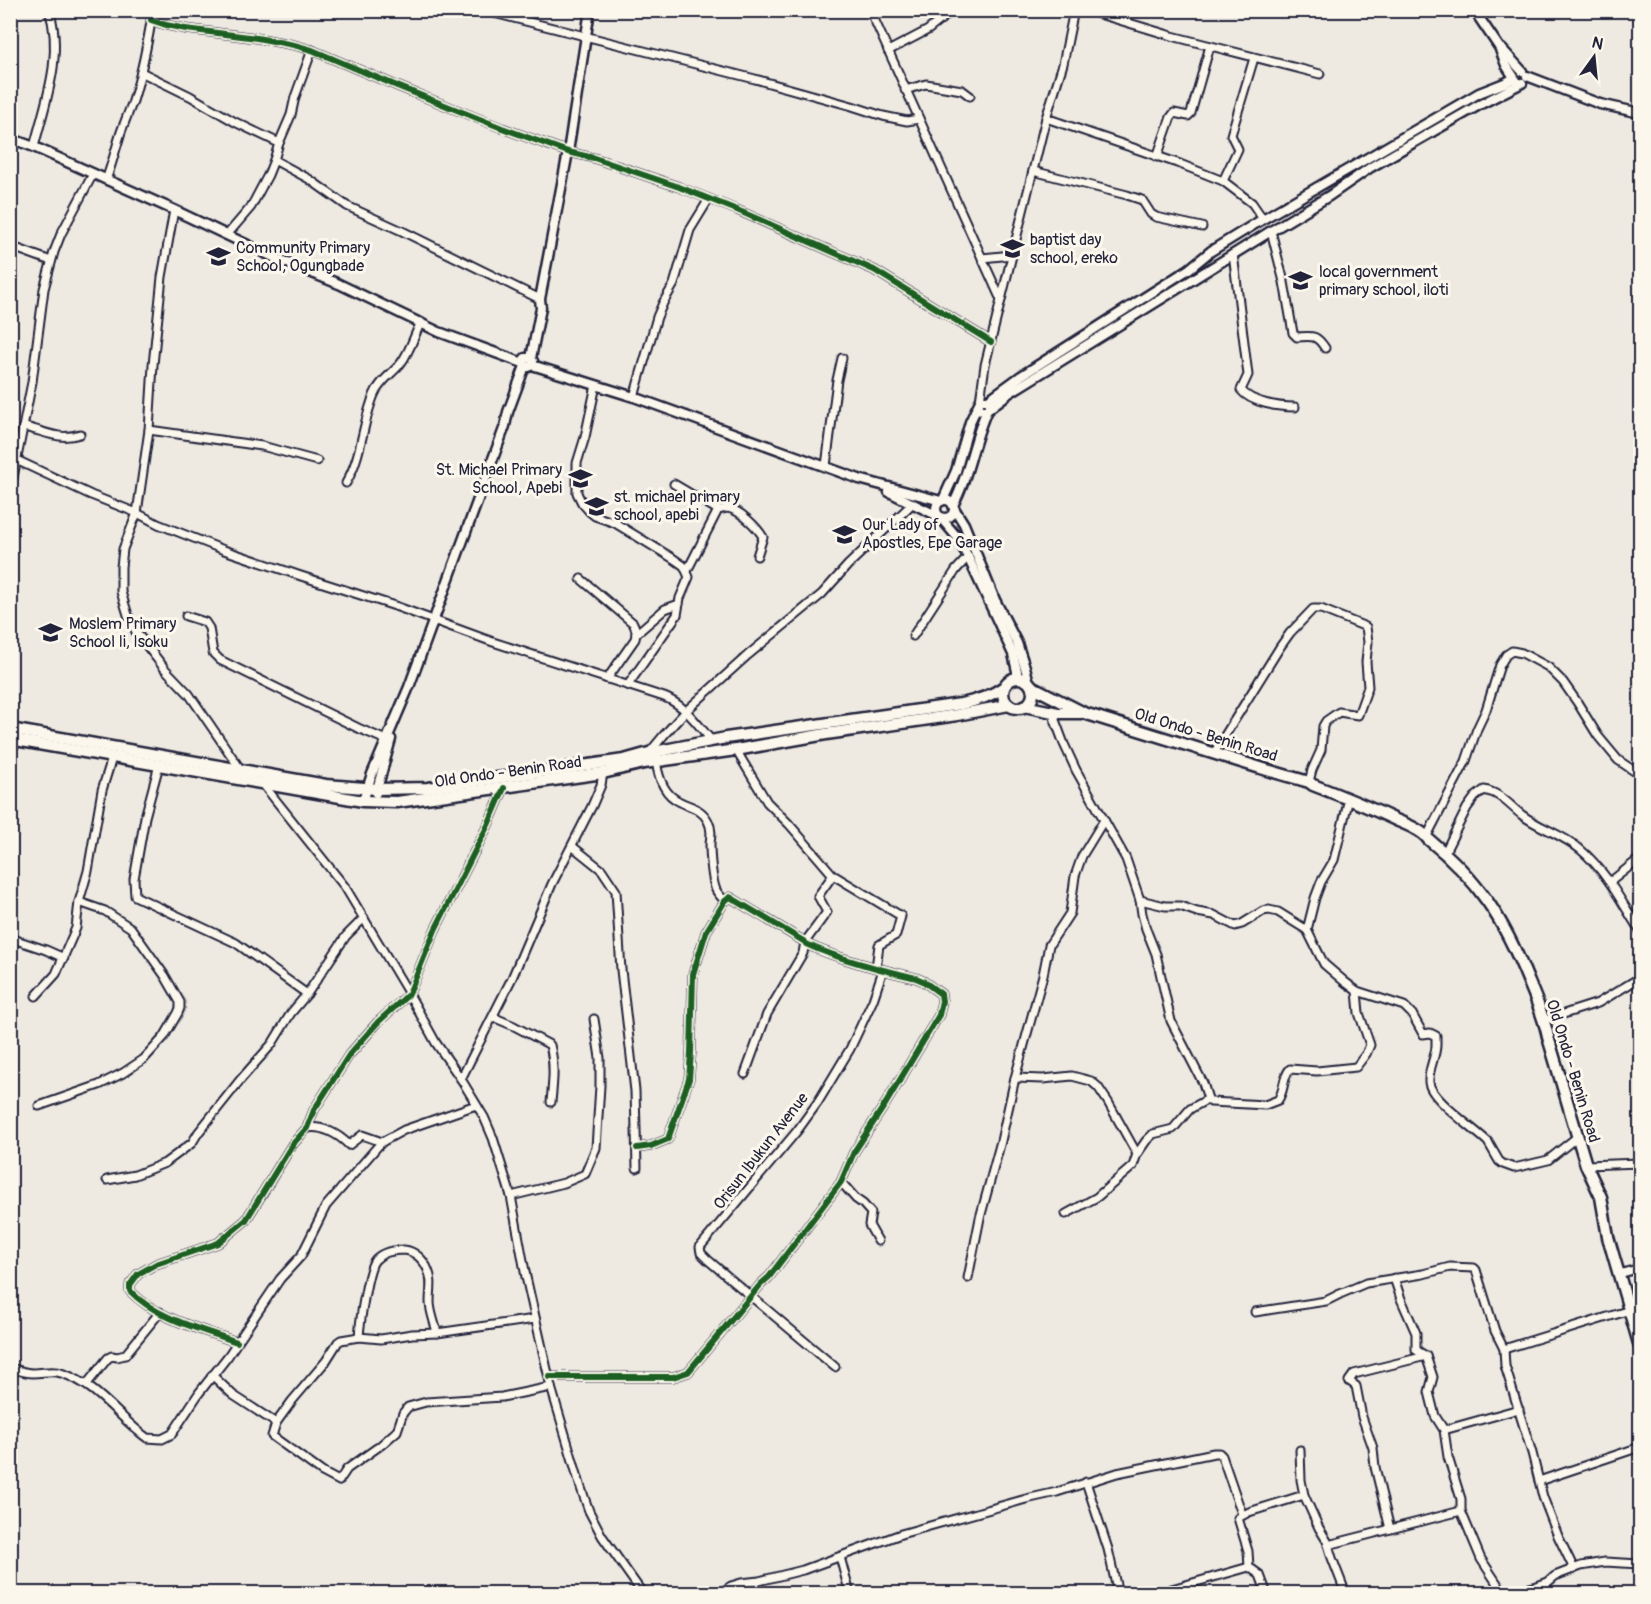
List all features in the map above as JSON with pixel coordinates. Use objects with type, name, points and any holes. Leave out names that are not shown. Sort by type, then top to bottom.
[{"type":"main road","name":"Old Ondo - Benin Road","points":[[10,729],[326,785],[429,788],[624,760],[712,741],[962,704],[996,692],[1009,681],[1017,678],[1025,680],[1084,713],[1309,782],[1360,802],[1427,836],[1472,881],[1497,914],[1517,952],[1545,1020],[1577,1137],[1586,1165],[1601,1197],[1608,1237],[1641,1347]]},
{"type":"main road","points":[[1024,706],[1031,700],[1030,684]]},
{"type":"main road","points":[[1004,687],[1004,697],[1009,705]]},
{"type":"main road","name":"Old Ondo - Benin Road","points":[[10,739],[368,802],[397,802],[603,773],[654,755],[735,750],[815,735],[957,716],[1009,705],[1016,708],[1024,706],[1052,712],[1084,713]]},
{"type":"street","points":[[34,147],[53,69],[54,27],[49,10]]},
{"type":"street","points":[[106,180],[141,72],[153,10]]},
{"type":"street","points":[[482,10],[755,79],[883,116],[907,121],[919,119]]},
{"type":"street","points":[[372,788],[528,362],[541,308],[540,299],[568,152],[590,10]]},
{"type":"street","points":[[870,10],[1001,300]]},
{"type":"street","points":[[888,51],[928,30],[953,10]]},
{"type":"street","points":[[859,478],[867,484],[939,516],[949,518],[953,514],[980,426],[984,405],[985,365],[1046,118],[1063,64],[1074,10]]},
{"type":"street","points":[[1086,10],[1210,46],[1320,74]]},
{"type":"street","points":[[1474,10],[1499,47],[1506,65],[1520,77],[1600,104],[1641,113]]},
{"type":"street","points":[[151,20],[186,29],[279,42],[312,50],[435,102],[568,152],[604,161],[709,199],[874,270],[991,342]]},
{"type":"street","points":[[1157,157],[1174,113],[1188,116],[1191,113],[1210,46]]},
{"type":"street","points":[[227,235],[251,207],[274,160],[312,50]]},
{"type":"street","points":[[1222,181],[1238,149],[1231,135],[1254,58]]},
{"type":"street","points":[[141,72],[279,143]]},
{"type":"street","points":[[1017,678],[1013,654],[969,557],[957,537],[936,512],[936,507],[942,501],[956,471],[970,422],[984,405],[995,394],[1263,219],[1479,93],[1520,77]]},
{"type":"street","points":[[984,405],[1009,393],[1290,221],[1371,167],[1507,90],[1520,77]]},
{"type":"street","points":[[906,90],[926,84],[962,90],[970,96]]},
{"type":"street","points":[[1046,118],[1222,181],[1252,203],[1263,219]]},
{"type":"street","points":[[10,138],[174,210],[273,257],[339,284],[439,332],[528,362],[549,366],[585,378],[593,384],[859,478],[949,501],[964,524],[984,574],[1017,643],[1030,684]]},
{"type":"street","points":[[274,160],[309,179],[347,206],[540,299]]},
{"type":"street","points":[[1033,171],[1127,195],[1142,200],[1151,214],[1156,217],[1203,227]]},
{"type":"street","points":[[10,493],[14,459],[24,427],[32,382],[44,289],[51,261],[61,234],[93,174]]},
{"type":"street","points":[[634,397],[657,317],[674,284],[690,230],[709,199]]},
{"type":"street","points":[[174,210],[162,277],[148,430],[137,513],[127,536],[121,567],[121,592],[136,632],[165,669],[189,694],[241,770]]},
{"type":"street","points":[[1271,231],[1284,282],[1293,333],[1297,337],[1314,336],[1321,340],[1325,348]]},
{"type":"street","points":[[10,246],[51,261]]},
{"type":"street","points":[[1233,254],[1248,375],[1241,390],[1245,395],[1263,401],[1279,406],[1295,407]]},
{"type":"street","points":[[982,258],[1012,255]]},
{"type":"street","points":[[346,483],[360,451],[374,393],[408,352],[421,322]]},
{"type":"street","points":[[826,466],[842,358]]},
{"type":"street","points":[[593,384],[585,437],[577,463],[577,493],[582,503],[596,516],[615,523],[674,559],[684,566],[690,577],[682,592],[677,615],[628,685]]},
{"type":"street","points":[[24,427],[59,437],[80,434]]},
{"type":"street","points":[[148,430],[262,446],[317,461]]},
{"type":"street","points":[[14,459],[91,495],[224,550],[672,700],[686,711],[712,741]]},
{"type":"street","points":[[674,484],[718,510],[728,508],[744,516],[760,530],[763,537],[757,556]]},
{"type":"street","points":[[724,901],[716,889],[711,860],[711,830],[708,822],[693,806],[673,798],[666,790],[660,780],[654,755],[664,735],[686,711],[748,655],[822,594],[848,565],[913,504]]},
{"type":"street","points":[[687,571],[718,510]]},
{"type":"street","points":[[913,636],[956,570],[969,557]]},
{"type":"street","points":[[581,579],[633,623],[636,634]]},
{"type":"street","points":[[607,679],[632,644],[636,634],[665,609],[679,604]]},
{"type":"street","points":[[1214,753],[1280,646],[1313,609],[1321,609],[1366,627],[1368,687],[1358,715],[1339,711],[1326,721],[1323,726],[1321,750],[1309,782]]},
{"type":"street","points":[[186,616],[205,622],[209,628],[213,653],[220,660],[386,740]]},
{"type":"street","points":[[1427,836],[1466,760],[1486,710],[1500,665],[1512,651],[1522,653],[1548,667],[1577,702],[1598,735],[1618,760],[1641,775]]},
{"type":"street","points":[[1052,712],[1076,770],[1126,859],[1156,954],[1171,1021],[1211,1102],[1265,1105],[1278,1100],[1284,1089],[1284,1079],[1290,1069],[1317,1071],[1356,1067],[1370,1045],[1359,1013],[1357,991]]},
{"type":"street","points":[[368,802],[386,740],[392,731]]},
{"type":"street","points":[[735,750],[767,802],[833,874],[901,916],[896,934],[879,945],[879,969]]},
{"type":"street","points":[[36,996],[56,974],[76,928],[102,790],[112,758]]},
{"type":"street","points":[[159,765],[134,879],[135,896],[236,943],[307,994]]},
{"type":"street","points":[[256,772],[289,818],[345,887],[436,1043],[461,1079],[493,1138],[511,1197],[525,1277],[551,1387],[580,1488],[589,1511],[612,1552],[643,1593]]},
{"type":"street","points":[[461,1079],[523,953],[552,884],[597,796],[603,773]]},
{"type":"street","points":[[237,1342],[142,1303],[130,1290],[132,1280],[156,1264],[218,1244],[246,1220],[292,1145],[307,1128],[314,1110],[349,1055],[378,1022],[409,994],[435,930],[504,788]]},
{"type":"street","points":[[1445,852],[1475,797],[1485,790],[1491,791],[1526,817],[1582,850],[1610,882],[1641,932]]},
{"type":"street","points":[[1307,930],[1315,898],[1334,860],[1349,798]]},
{"type":"street","points":[[968,1278],[980,1218],[1043,975],[1048,945],[1070,913],[1075,876],[1082,856],[1104,820]]},
{"type":"street","points":[[572,846],[602,870],[616,891],[621,970],[635,1091],[637,1168]]},
{"type":"street","points":[[1610,882],[1639,859],[1641,860]]},
{"type":"street","points":[[745,1074],[767,1014],[802,952],[805,942],[827,912],[818,896],[833,874]]},
{"type":"street","points":[[549,1377],[673,1377],[688,1372],[769,1277],[841,1182],[854,1152],[939,1015],[942,1001],[940,994],[923,981],[823,952],[760,917],[730,897],[724,901],[706,932],[693,974],[692,1053],[689,1079],[668,1139],[651,1146],[637,1148]]},
{"type":"street","points":[[1140,900],[1165,906],[1180,906],[1214,915],[1235,926],[1269,910],[1278,912],[1307,930],[1324,964],[1357,991],[1404,1006],[1412,1014],[1424,1034],[1430,1033],[1436,1036],[1429,1077],[1430,1089],[1443,1104],[1488,1142],[1503,1164],[1515,1168],[1548,1160],[1577,1137]]},
{"type":"street","points":[[39,1106],[99,1085],[144,1059],[164,1036],[180,1008],[180,1002],[165,976],[131,928],[105,911],[79,903]]},
{"type":"street","points":[[107,1180],[135,1174],[165,1163],[192,1143],[241,1079],[272,1044],[291,1013],[307,994],[346,936],[364,918]]},
{"type":"street","points":[[10,938],[64,958]]},
{"type":"street","name":"Orisun Ibukun Avenue","points":[[751,1296],[708,1260],[700,1247],[797,1131],[818,1102],[850,1049],[873,1000],[879,969]]},
{"type":"street","points":[[1545,1020],[1598,1003],[1641,975]]},
{"type":"street","points":[[493,1017],[550,1046],[554,1070],[551,1102]]},
{"type":"street","points":[[511,1197],[564,1184],[585,1174],[596,1148],[599,1106],[600,1058],[594,1019]]},
{"type":"street","points":[[1015,1078],[1043,1080],[1072,1076],[1091,1081],[1108,1102],[1137,1154]]},
{"type":"street","points":[[1066,1214],[1097,1197],[1133,1166],[1137,1154],[1153,1134],[1173,1129],[1190,1109],[1208,1099]]},
{"type":"street","points":[[10,1368],[30,1373],[55,1371],[65,1374],[86,1385],[147,1438],[162,1438],[172,1434],[280,1279],[301,1256],[326,1206],[363,1161],[382,1142],[404,1130],[476,1105]]},
{"type":"street","points":[[307,1128],[314,1127],[336,1134],[349,1145],[362,1135],[382,1142]]},
{"type":"street","points":[[1586,1165],[1641,1163]]},
{"type":"street","points":[[841,1182],[871,1213],[869,1225],[878,1242]]},
{"type":"street","points":[[359,1337],[361,1311],[373,1261],[383,1254],[396,1250],[411,1251],[420,1257],[428,1269],[432,1284],[430,1303],[437,1333]]},
{"type":"street","points":[[1255,1312],[1326,1301],[1366,1283],[1423,1274],[1450,1267],[1476,1270],[1495,1331],[1504,1349],[1505,1366],[1548,1513],[1574,1569]]},
{"type":"street","points":[[1619,1274],[1641,1268]]},
{"type":"street","points":[[1394,1278],[1416,1332],[1416,1350],[1426,1356],[1433,1377],[1429,1392],[1435,1416],[1444,1430],[1448,1457],[1461,1499],[1461,1511],[1481,1559],[1506,1593],[1537,1586],[1581,1566],[1605,1562],[1641,1564]]},
{"type":"street","points":[[751,1296],[835,1367]]},
{"type":"street","points":[[1504,1349],[1629,1310]]},
{"type":"street","points":[[86,1385],[108,1358],[124,1355],[160,1312]]},
{"type":"street","points":[[535,1318],[437,1333],[381,1339],[359,1337],[338,1342],[326,1361],[276,1423],[272,1436],[322,1472],[339,1481],[347,1469],[397,1431],[403,1413],[408,1407],[426,1402],[502,1396],[551,1387]]},
{"type":"street","points":[[1390,1529],[1375,1467],[1373,1448],[1366,1431],[1356,1386],[1349,1381],[1354,1374],[1426,1356]]},
{"type":"street","points":[[212,1375],[233,1395],[276,1423]]},
{"type":"street","points":[[1444,1430],[1519,1409]]},
{"type":"street","points":[[1539,1481],[1641,1447]]},
{"type":"street","points":[[1300,1450],[1304,1495],[1319,1528],[1325,1535],[1346,1593]]},
{"type":"street","points":[[716,1593],[752,1580],[759,1581],[783,1576],[901,1534],[1057,1492],[1117,1473],[1219,1453],[1242,1514]]},
{"type":"street","points":[[1086,1482],[1108,1549],[1118,1593]]},
{"type":"street","points":[[1249,1567],[1248,1551],[1238,1518],[1242,1514],[1304,1495]]},
{"type":"street","points":[[1328,1545],[1461,1511]]},
{"type":"street","points":[[840,1557],[850,1593]]},
{"type":"street","points":[[1154,1593],[1249,1567]]},
{"type":"street","points":[[1249,1567],[1260,1575],[1267,1593]]},
{"type":"cycle path","points":[[151,20],[186,29],[257,38],[312,50],[502,128],[568,152],[594,158],[679,187],[874,270],[991,342]]},
{"type":"cycle path","points":[[237,1342],[166,1316],[141,1301],[130,1291],[130,1285],[138,1274],[156,1264],[218,1243],[246,1220],[292,1145],[307,1128],[314,1110],[349,1055],[378,1022],[409,994],[435,930],[504,788]]},
{"type":"cycle path","points":[[549,1377],[673,1377],[688,1372],[769,1277],[841,1182],[854,1152],[939,1015],[941,994],[916,978],[874,968],[819,950],[730,897],[725,901],[706,932],[693,974],[689,1079],[668,1139],[651,1146],[637,1148]]},
{"type":"place","name":"baptist day school, ereko","points":[[1012,249]]},
{"type":"place","name":"Community Primary School, Ogungbade","points":[[218,257]]},
{"type":"place","name":"local government primary school, iloti","points":[[1301,281]]},
{"type":"place","name":"St. Michael Primary School, Apebi","points":[[580,479]]},
{"type":"place","name":"st. michael primary school, apebi","points":[[596,506]]},
{"type":"place","name":"Our Lady of Apostles, Epe Garage","points":[[844,534]]},
{"type":"place","name":"Moslem Primary School Ii, Isoku","points":[[51,633]]}]
